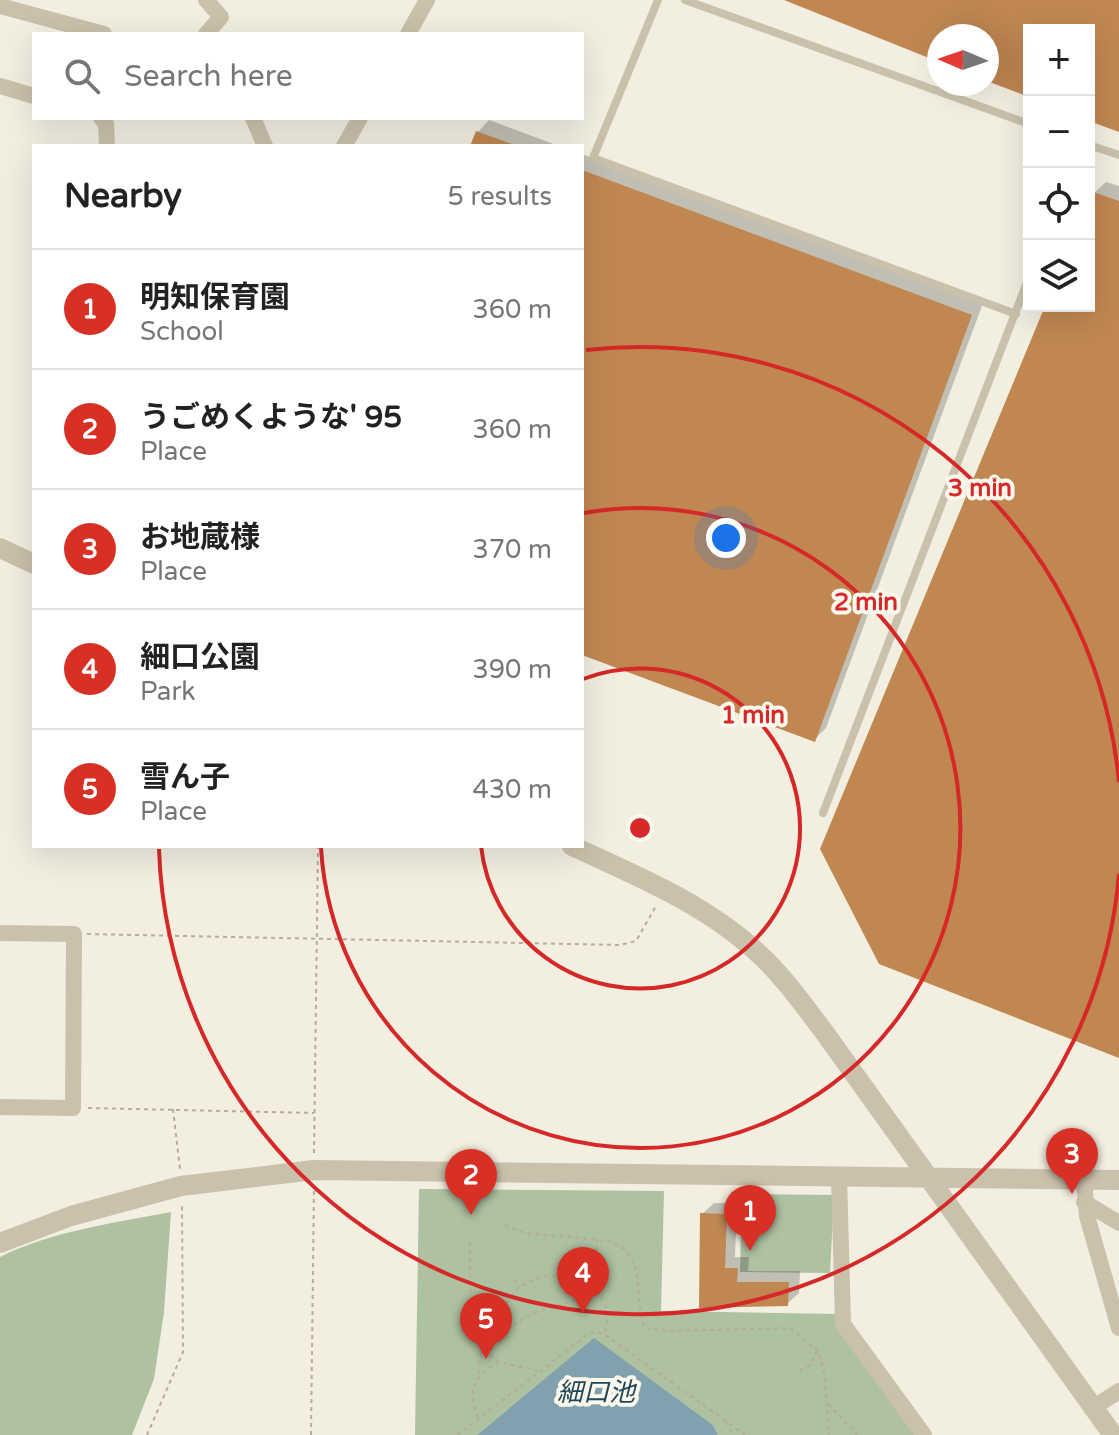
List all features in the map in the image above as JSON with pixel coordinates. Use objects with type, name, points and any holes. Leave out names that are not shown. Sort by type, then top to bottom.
[{"type":"street","points":[[206,0],[221,17],[208,32]]},
{"type":"street","points":[[409,32],[427,0]]},
{"type":"street","points":[[0,6],[97,32]]},
{"type":"street","points":[[0,86],[32,95]]},
{"type":"street","points":[[103,120],[106,124],[107,144]]},
{"type":"street","points":[[254,120],[264,144]]},
{"type":"street","points":[[345,144],[359,120]]},
{"type":"street","points":[[0,548],[32,563]]},
{"type":"street","points":[[576,848],[665,890],[722,924],[759,953],[796,995],[1113,1435]]},
{"type":"street","points":[[0,933],[74,934],[73,1108],[0,1107]]},
{"type":"street","points":[[0,1243],[71,1216],[181,1186],[314,1170],[1119,1180]]},
{"type":"street","points":[[839,1176],[843,1324],[924,1435]]},
{"type":"street","points":[[1084,1179],[1084,1202],[1119,1328]]},
{"type":"street","points":[[1084,1202],[1119,1223]]},
{"type":"street","points":[[1094,1407],[1119,1391]]},
{"type":"lane","points":[[658,0],[593,158],[1016,314]]},
{"type":"lane","points":[[685,0],[1023,122]]},
{"type":"lane","points":[[1095,147],[1119,155]]},
{"type":"lane","points":[[823,813],[1023,294]]},
{"type":"path","points":[[311,1435],[318,848]]},
{"type":"path","points":[[74,934],[620,945],[636,941],[665,890]]},
{"type":"path","points":[[73,1108],[315,1113]]},
{"type":"path","points":[[147,1435],[183,1352],[181,1186],[173,1109]]},
{"type":"path","points":[[505,1225],[524,1233],[611,1241],[620,1245],[634,1259],[640,1315],[645,1328],[669,1331],[790,1328],[818,1351],[824,1372],[829,1435]]},
{"type":"path","points":[[595,1289],[597,1240]]},
{"type":"path","points":[[470,1241],[469,1271],[481,1351],[472,1400],[478,1418]]},
{"type":"path","points":[[508,1328],[503,1317],[504,1310],[511,1296],[519,1289],[547,1275],[574,1275],[595,1289],[608,1305],[610,1316],[604,1334]]},
{"type":"path","points":[[514,1279],[519,1289]]},
{"type":"path","points":[[479,1345],[487,1344],[534,1313],[566,1304],[595,1289]]},
{"type":"path","points":[[457,1435],[591,1332],[604,1334],[745,1435]]},
{"type":"path","points":[[481,1351],[500,1362],[539,1372]]},
{"type":"path","points":[[799,1370],[808,1367],[818,1351]]},
{"type":"path","points":[[479,1373],[500,1362]]},
{"type":"path","points":[[828,1404],[857,1435]]},
{"type":"path","points":[[726,1421],[733,1435]]},
{"type":"green space","points":[[419,1189],[664,1191],[661,1311],[838,1314],[917,1435],[718,1435],[713,1425],[594,1339],[477,1435],[415,1435]]},
{"type":"green space","points":[[742,1194],[834,1195],[830,1273],[740,1272]]},
{"type":"green space","points":[[171,1212],[164,1312],[154,1379],[132,1435],[0,1435],[0,1257],[62,1234]]},
{"type":"water","name":"細口池","points":[[594,1338],[713,1425],[718,1435],[477,1435]]},
{"type":"building","points":[[784,0],[1119,0],[1119,132],[1095,123],[1095,24],[1023,24],[1023,95],[999,86],[999,24],[927,24],[927,57]]},
{"type":"building","points":[[476,131],[512,144],[471,144]]},
{"type":"building","points":[[584,171],[972,315],[815,742],[584,656]]},
{"type":"building","points":[[1095,193],[1119,201],[1119,1058],[879,964],[820,849],[1043,312],[1095,312]]},
{"type":"building","points":[[700,1213],[727,1214],[725,1268],[738,1268],[737,1282],[789,1282],[788,1306],[699,1308]]},
{"type":"place","name":"お地蔵様","points":[[1072,1194]]},
{"type":"place","name":"うごめくような' 95","points":[[471,1215]]},
{"type":"place","name":"明知保育園","points":[[750,1251]]},
{"type":"place","name":"細口公園","points":[[583,1313]]},
{"type":"place","name":"雪ん子","points":[[486,1359]]}]
